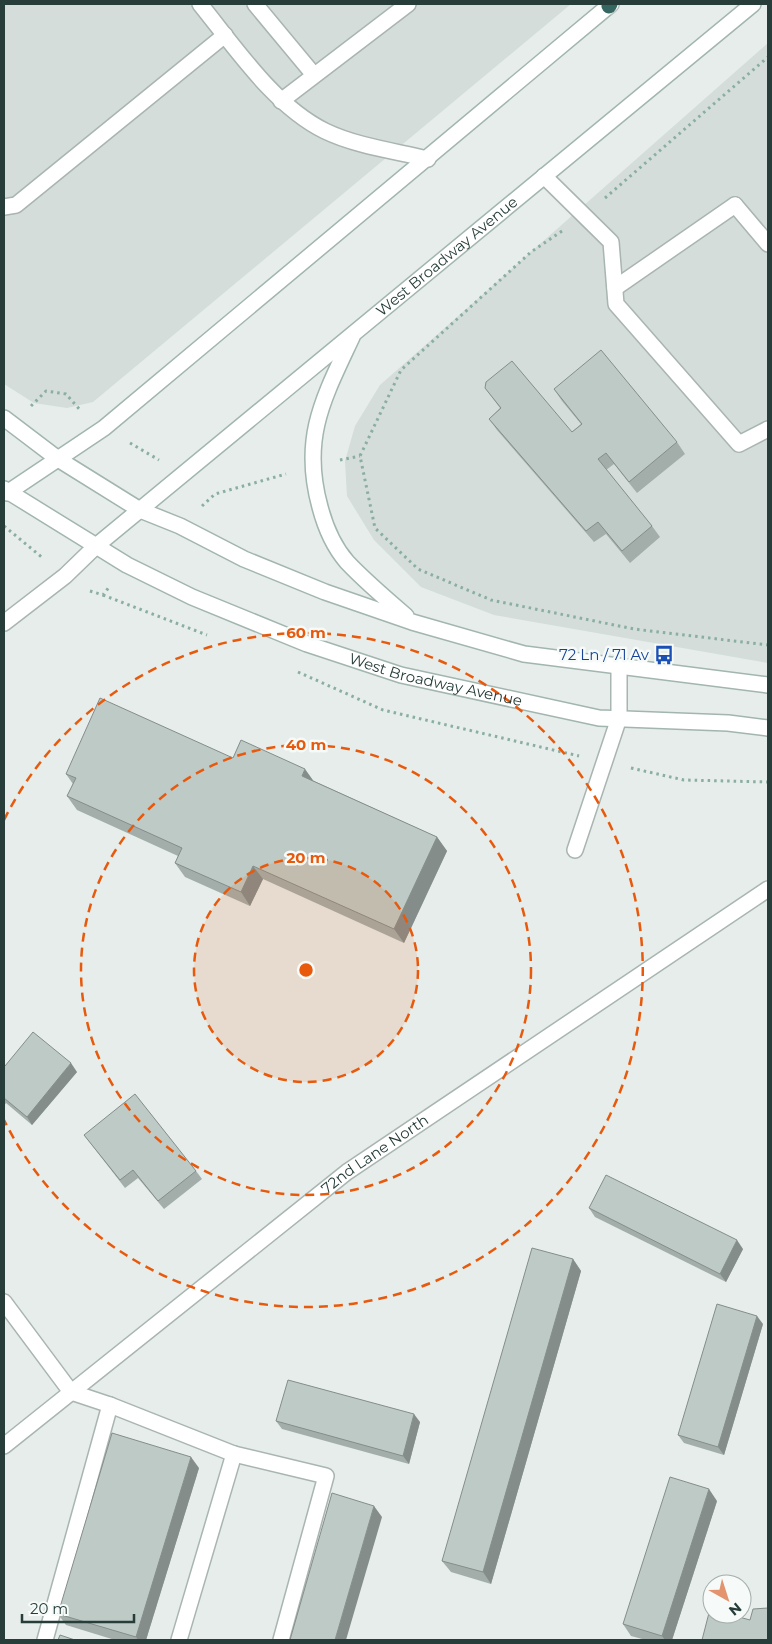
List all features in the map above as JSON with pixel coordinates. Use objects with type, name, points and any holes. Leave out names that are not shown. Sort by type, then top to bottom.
[{"type":"street","points":[[200,4],[281,101],[324,131],[349,140],[428,159]]},
{"type":"street","points":[[256,4],[314,75]]},
{"type":"street","points":[[281,101],[408,4]]},
{"type":"street","name":"West Broadway Avenue","points":[[610,4],[428,159],[104,428],[5,493],[127,565],[192,597],[307,644],[401,675],[599,718],[728,723],[768,728]]},
{"type":"street","name":"West Broadway Avenue","points":[[96,546],[754,4]]},
{"type":"street","points":[[4,207],[16,204],[225,35]]},
{"type":"street","points":[[544,176],[611,242],[616,304],[740,444],[768,429]]},
{"type":"street","points":[[615,288],[735,205],[768,244]]},
{"type":"street","points":[[354,332],[320,409],[312,445],[315,489],[325,525],[346,560],[412,622]]},
{"type":"street","points":[[4,418],[58,458],[140,510],[180,526],[244,559],[316,588],[412,622],[524,654],[768,685]]},
{"type":"street","points":[[4,623],[65,576],[96,546]]},
{"type":"street","points":[[575,850],[619,718],[619,666]]},
{"type":"street","name":"72nd Lane North","points":[[4,1446],[347,1172],[768,890]]},
{"type":"street","points":[[4,1302],[70,1392],[234,1454],[326,1476],[281,1640]]},
{"type":"street","points":[[45,1640],[110,1406]]},
{"type":"street","points":[[179,1640],[234,1454]]},
{"type":"path","points":[[768,57],[584,216],[531,252],[401,370],[360,456],[375,528],[418,569],[491,600],[634,630],[768,645]]},
{"type":"shaded area","points":[[4,4],[571,4],[93,402],[67,408],[34,403],[4,384]]},
{"type":"shaded area","points":[[768,43],[768,663],[494,615],[421,587],[374,540],[347,496],[345,461],[355,426],[380,385]]},
{"type":"building","points":[[601,350],[677,442],[629,482],[606,453],[598,459],[652,526],[622,551],[598,522],[586,531],[489,419],[501,408],[485,388],[486,382],[512,361],[572,432],[582,424],[554,389]]},
{"type":"building","points":[[100,698],[233,758],[241,740],[305,769],[302,776],[437,837],[394,929],[253,866],[241,892],[175,863],[182,848],[67,796],[76,778],[66,774]]},
{"type":"building","points":[[33,1032],[71,1063],[27,1117],[4,1098],[4,1065]]},
{"type":"building","points":[[135,1094],[196,1171],[158,1201],[133,1170],[120,1180],[84,1135]]},
{"type":"building","points":[[606,1175],[737,1240],[720,1274],[589,1208]]},
{"type":"building","points":[[532,1248],[573,1259],[483,1572],[442,1561]]},
{"type":"building","points":[[717,1304],[757,1316],[718,1447],[678,1435]]},
{"type":"building","points":[[288,1380],[414,1414],[403,1456],[276,1421]]},
{"type":"building","points":[[112,1433],[191,1457],[136,1637],[58,1614]]},
{"type":"building","points":[[670,1477],[709,1489],[662,1636],[623,1624]]},
{"type":"building","points":[[332,1493],[374,1506],[335,1640],[290,1640]]},
{"type":"building","points":[[768,1608],[768,1640],[702,1640],[706,1624],[752,1624],[753,1609]]},
{"type":"building","points":[[60,1635],[75,1640],[58,1640]]},
{"type":"place","name":"72 Ln / 71 Av","points":[[664,655]]}]
